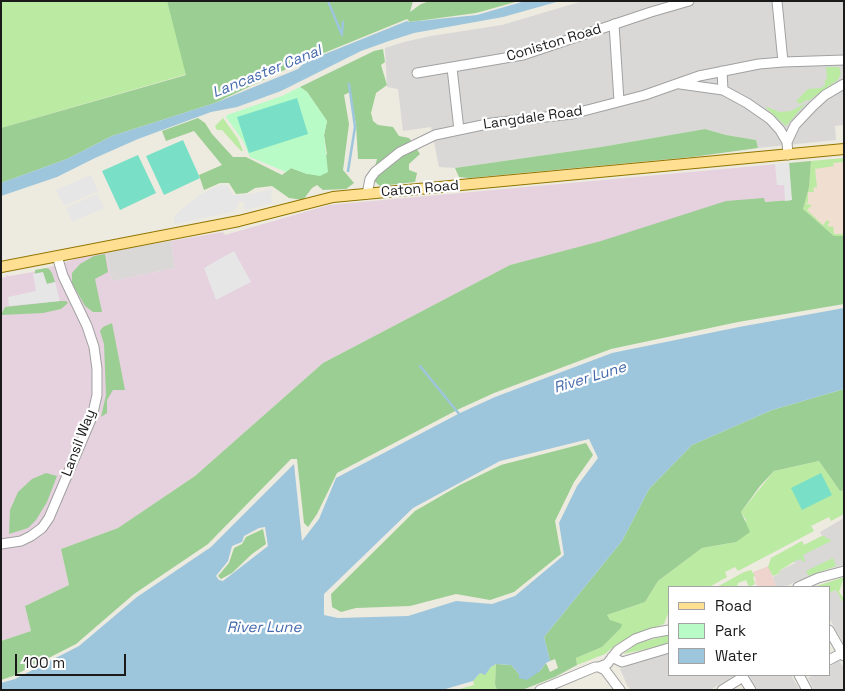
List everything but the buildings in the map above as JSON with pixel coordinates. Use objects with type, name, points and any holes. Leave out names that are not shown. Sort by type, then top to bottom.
[{"type":"main road","name":"Caton Road","points":[[1,267],[239,221],[333,197],[844,149]]},
{"type":"street","name":"Coniston Road","points":[[417,73],[523,55],[690,1]]},
{"type":"street","points":[[777,1],[783,62]]},
{"type":"street","points":[[614,24],[619,102]]},
{"type":"street","name":"Langdale Road","points":[[367,194],[370,179],[375,172],[400,152],[435,136],[492,123],[572,114],[619,102],[699,76],[722,71],[783,62],[844,60]]},
{"type":"street","points":[[452,68],[459,130]]},
{"type":"street","points":[[722,71],[723,90]]},
{"type":"street","points":[[678,84],[723,90],[747,103],[780,130],[787,142],[788,155]]},
{"type":"street","points":[[787,142],[796,125],[813,106],[825,95],[844,84]]},
{"type":"street","name":"Lansil Way","points":[[1,544],[21,541],[31,536],[42,528],[49,518],[92,417],[96,398],[97,369],[94,347],[63,276],[57,256]]},
{"type":"street","points":[[802,586],[818,578],[844,571]]},
{"type":"street","points":[[540,690],[595,667],[607,664],[621,648],[635,639],[668,630]]},
{"type":"street","points":[[830,632],[843,654],[830,660]]},
{"type":"street","points":[[612,657],[622,662],[668,648]]},
{"type":"street","points":[[599,667],[605,670],[620,690]]},
{"type":"street","points":[[800,676],[807,690]]},
{"type":"street","points":[[722,690],[743,677],[751,690]]},
{"type":"shaded area","points":[[583,1],[844,1],[844,125],[835,126],[836,140],[758,148],[756,140],[705,129],[601,147],[455,168],[439,167],[431,127],[403,131],[398,89],[387,87],[385,48],[431,36],[502,25]]},
{"type":"shaded area","points":[[844,158],[844,236],[834,236],[803,209],[801,162]]},
{"type":"shaded area","points":[[789,163],[792,200],[764,202],[764,199],[510,265],[323,363],[195,476],[118,528],[61,549],[69,585],[25,606],[31,631],[1,641],[1,278],[6,277],[6,275],[33,272],[106,252],[112,281],[175,268],[171,241],[223,232],[225,235],[329,205]]},
{"type":"shaded area","points":[[789,163],[792,200],[785,201],[784,185],[777,185],[775,164]]},
{"type":"shaded area","points":[[91,175],[98,191],[64,206],[56,190]]},
{"type":"shaded area","points":[[227,185],[233,195],[251,194],[271,189],[272,203],[246,210],[244,207],[245,202],[239,202],[235,211],[175,224],[174,216],[198,196],[217,186]]},
{"type":"shaded area","points":[[97,194],[104,208],[72,222],[66,208]]},
{"type":"shaded area","points":[[171,241],[175,268],[112,281],[106,252]]},
{"type":"shaded area","points":[[234,251],[251,282],[216,300],[204,268]]},
{"type":"shaded area","points":[[43,272],[47,284],[55,282],[60,301],[9,306],[8,297],[36,291],[33,274]]},
{"type":"shaded area","points":[[844,518],[844,565],[821,571],[786,586],[776,586],[773,577],[780,573],[779,571],[795,563],[788,549],[802,541],[804,545],[822,536],[820,532]]},
{"type":"shaded area","points":[[769,566],[776,586],[757,586],[753,572]]},
{"type":"shaded area","points":[[836,590],[844,604],[844,644],[830,620],[830,593]]},
{"type":"shaded area","points":[[668,651],[668,676],[733,676],[710,690],[631,690],[620,669]]},
{"type":"shaded area","points":[[839,660],[844,668],[844,690],[814,690],[808,678],[812,676],[830,676],[830,666]]},
{"type":"shaded area","points":[[750,676],[792,676],[800,690],[758,690]]},
{"type":"green space","points":[[1,1],[167,1],[187,74],[1,128]]},
{"type":"green space","points":[[167,1],[413,1],[410,12],[421,4],[430,1],[519,1],[476,13],[410,22],[407,19],[297,64],[215,103],[112,136],[67,159],[1,183],[1,128],[186,75]]},
{"type":"green space","points":[[383,49],[385,62],[381,65],[387,85],[376,93],[371,113],[373,121],[378,125],[393,127],[399,136],[409,138],[420,154],[409,164],[409,170],[417,173],[415,182],[380,186],[372,179],[377,159],[358,159],[356,124],[350,92],[344,95],[349,124],[343,170],[354,183],[346,189],[323,190],[317,185],[312,188],[303,200],[289,198],[272,186],[255,188],[247,193],[236,194],[229,183],[220,183],[204,190],[199,175],[222,165],[194,131],[166,141],[162,131],[198,118],[205,123],[212,134],[233,157],[246,157],[282,175],[291,168],[307,174],[327,154],[324,135],[327,121],[307,92],[300,87],[374,51]]},
{"type":"green space","points":[[826,67],[839,67],[841,73],[838,80],[808,101],[800,104],[796,101],[808,89],[821,88],[825,85],[825,80],[827,79]]},
{"type":"green space","points":[[300,87],[307,92],[327,121],[324,135],[328,172],[320,176],[307,174],[291,168],[286,172],[250,157],[243,141],[226,117],[227,115],[282,96]]},
{"type":"green space","points":[[297,98],[308,134],[249,153],[237,117]]},
{"type":"green space","points":[[806,103],[786,126],[766,108],[779,112],[791,111]]},
{"type":"green space","points":[[223,118],[238,139],[243,151],[222,130],[217,130],[215,126]]},
{"type":"green space","points":[[705,129],[756,140],[758,148],[692,157],[469,178],[459,177],[455,168],[601,147]]},
{"type":"green space","points":[[183,140],[200,178],[164,195],[146,156]]},
{"type":"green space","points":[[138,155],[156,193],[120,210],[102,171]]},
{"type":"green space","points":[[844,158],[844,162],[833,163],[834,166],[815,169],[817,187],[813,188],[814,192],[808,192],[808,202],[806,204],[812,205],[807,210],[823,225],[827,220],[830,222],[827,225],[833,226],[834,234],[844,234],[844,236],[834,236],[803,209],[809,187],[811,161]]},
{"type":"green space","points":[[811,161],[809,187],[803,209],[834,236],[844,236],[844,304],[738,322],[611,349],[494,393],[459,409],[337,473],[317,514],[308,527],[304,523],[297,459],[291,459],[208,544],[134,594],[76,644],[13,676],[1,680],[1,641],[31,631],[25,606],[69,585],[61,549],[118,528],[195,476],[323,363],[510,265],[601,241],[726,201],[764,198],[765,202],[791,200],[789,163]]},
{"type":"green space","points":[[105,254],[108,272],[95,279],[102,312],[93,312],[85,306],[72,283],[72,273],[80,264],[94,256]]},
{"type":"green space","points":[[46,268],[52,273],[55,282],[47,284],[35,274],[35,270]]},
{"type":"green space","points":[[60,301],[68,303],[61,309],[43,313],[1,315],[5,307]]},
{"type":"green space","points":[[112,323],[125,390],[113,390],[107,400],[107,413],[101,417],[106,395],[104,344],[100,331],[103,327]]},
{"type":"green space","points":[[844,389],[844,490],[840,491],[819,461],[774,471],[760,486],[741,512],[750,532],[736,542],[702,548],[658,581],[645,602],[607,615],[610,620],[622,624],[621,628],[602,647],[576,658],[577,665],[555,677],[522,690],[497,690],[495,684],[496,664],[511,665],[519,674],[540,671],[546,663],[550,672],[558,668],[555,659],[550,661],[544,637],[622,541],[649,489],[692,445],[772,410]]},
{"type":"green space","points":[[586,443],[593,455],[574,482],[555,521],[561,554],[514,592],[490,600],[456,594],[410,606],[356,608],[341,612],[332,607],[331,594],[415,511],[460,485],[501,465]]},
{"type":"green space","points":[[819,461],[840,491],[844,490],[844,514],[831,521],[829,517],[811,526],[814,531],[738,571],[735,567],[725,572],[727,577],[711,586],[668,586],[668,614],[664,624],[636,634],[617,644],[605,654],[577,665],[576,658],[602,647],[621,628],[610,620],[607,615],[645,602],[658,581],[702,548],[736,542],[746,520],[741,512],[774,471]]},
{"type":"green space","points":[[46,473],[57,476],[47,502],[36,520],[28,528],[9,534],[10,510],[18,492],[32,479]]},
{"type":"green space","points":[[821,473],[832,495],[802,510],[791,488]]},
{"type":"green space","points":[[263,529],[266,544],[232,573],[221,579],[218,576],[229,563],[234,548],[242,544],[246,537]]},
{"type":"green space","points":[[822,536],[831,541],[803,555],[805,561],[803,562],[801,559],[795,561],[773,576],[768,567],[771,558],[802,541],[804,545]]},
{"type":"green space","points":[[833,558],[836,566],[809,576],[806,571]]},
{"type":"green space","points":[[751,570],[755,576],[753,577],[755,584],[749,586],[746,580],[738,583],[737,586],[719,586]]},
{"type":"green space","points":[[844,577],[839,592],[844,599],[844,604],[836,590],[830,593],[830,586],[817,586]]},
{"type":"green space","points":[[668,635],[668,644],[623,654],[642,642]]},
{"type":"green space","points":[[496,664],[495,684],[497,690],[456,690],[474,685],[473,681],[480,673],[485,674]]},
{"type":"water","points":[[525,1],[560,1],[503,17],[414,33],[389,41],[361,51],[281,91],[237,107],[211,112],[138,139],[57,177],[1,196],[1,183],[67,159],[112,136],[215,103],[298,69],[305,62],[407,21],[477,15]]},
{"type":"water","name":"River Lune","points":[[844,308],[844,389],[772,410],[692,445],[649,489],[622,541],[544,637],[550,661],[527,680],[519,678],[519,674],[511,665],[496,664],[485,675],[480,673],[473,681],[442,690],[1,690],[1,683],[15,679],[79,646],[137,597],[211,547],[294,464],[302,541],[319,519],[336,478],[460,413],[495,397],[612,353]],"holes":[[[589,439],[598,458],[577,486],[559,523],[564,555],[515,596],[492,604],[456,601],[408,616],[338,618],[324,615],[324,594],[413,508],[500,461]],[[265,527],[268,546],[223,581],[219,580],[216,576],[228,561],[232,546],[242,542],[244,536]]]},
{"type":"waterway","points":[[328,1],[342,35]]},
{"type":"waterway","points":[[342,33],[343,22]]},
{"type":"waterway","points":[[348,171],[355,127],[349,84]]},
{"type":"waterway","points":[[420,366],[460,415]]},
{"type":"water label","name":"Lancaster Canal","points":[[267,72]]}]
